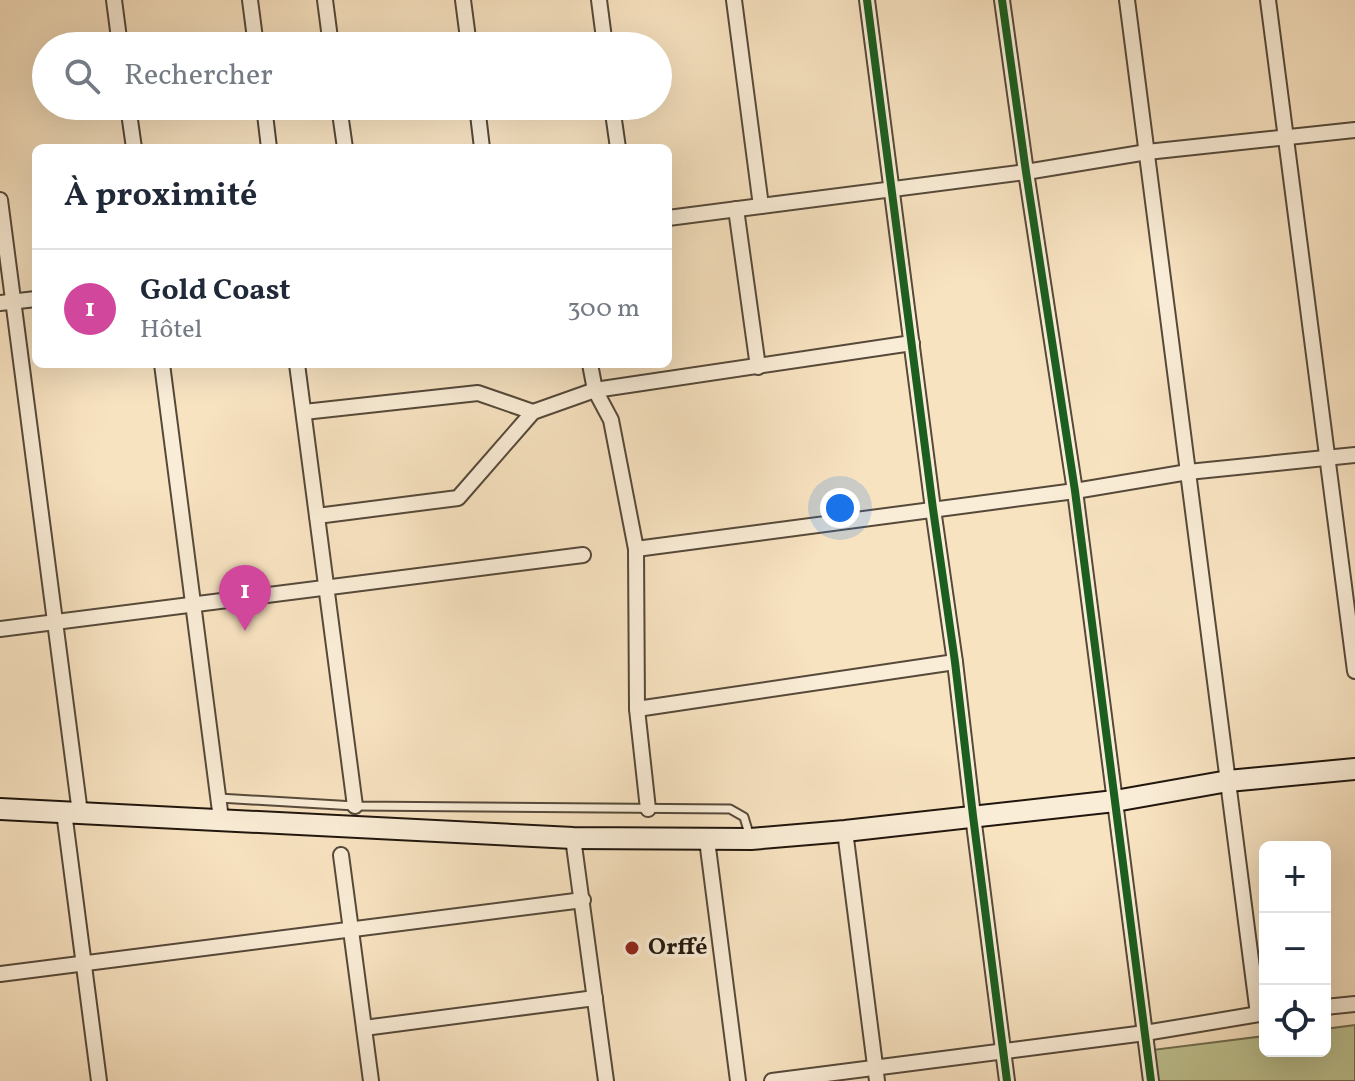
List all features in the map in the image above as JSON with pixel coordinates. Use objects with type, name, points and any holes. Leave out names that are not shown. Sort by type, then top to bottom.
[{"type":"main road","points":[[0,809],[573,838],[751,839],[1115,801],[1228,781],[1355,769]]},
{"type":"street","points":[[114,0],[118,32]]},
{"type":"street","points":[[250,0],[254,32]]},
{"type":"street","points":[[325,0],[329,32]]},
{"type":"street","points":[[463,0],[467,32]]},
{"type":"street","points":[[599,0],[603,32]]},
{"type":"street","points":[[734,0],[761,206]]},
{"type":"street","points":[[867,0],[1007,1081]]},
{"type":"street","points":[[1002,0],[1075,491],[1151,1081]]},
{"type":"street","points":[[1127,0],[1228,781],[1259,993]]},
{"type":"street","points":[[1268,0],[1355,671]]},
{"type":"street","points":[[130,120],[133,144]]},
{"type":"street","points":[[266,120],[269,144]]},
{"type":"street","points":[[341,120],[344,144]]},
{"type":"street","points":[[479,120],[482,144]]},
{"type":"street","points":[[614,120],[617,144]]},
{"type":"street","points":[[672,217],[1026,172],[1147,152],[1355,130]]},
{"type":"street","points":[[0,200],[7,302],[55,622],[84,964],[99,1081]]},
{"type":"street","points":[[736,209],[758,367]]},
{"type":"street","points":[[7,302],[32,299]]},
{"type":"street","points":[[317,516],[458,498],[533,412],[595,390],[912,343]]},
{"type":"street","points":[[163,368],[221,819]]},
{"type":"street","points":[[298,368],[355,806]]},
{"type":"street","points":[[591,368],[595,390],[611,420],[636,549],[637,709],[648,809]]},
{"type":"street","points":[[304,412],[478,393],[533,412]]},
{"type":"street","points":[[636,549],[1075,491],[1188,472],[1355,455]]},
{"type":"street","points":[[0,629],[583,555]]},
{"type":"street","points":[[637,709],[955,662]]},
{"type":"street","points":[[845,831],[876,1074]]},
{"type":"street","points":[[573,838],[606,1081]]},
{"type":"street","points":[[707,840],[738,1081]]},
{"type":"street","points":[[341,855],[371,1081]]},
{"type":"street","points":[[0,974],[583,900]]},
{"type":"street","points":[[364,1028],[595,998]]},
{"type":"street","points":[[1331,1006],[1355,1004]]},
{"type":"street","points":[[772,1081],[876,1074],[1003,1051],[1259,1014]]},
{"type":"lane","points":[[218,798],[355,806],[730,809],[744,817],[751,839]]},
{"type":"green space","points":[[1355,1025],[1355,1081],[1156,1081],[1152,1050],[1259,1037],[1259,1057],[1331,1057],[1331,1028]]},
{"type":"cycle path","points":[[867,0],[1007,1081]]},
{"type":"cycle path","points":[[1002,0],[1075,491],[1151,1081]]},
{"type":"place","name":"Gold Coast","points":[[245,631]]},
{"type":"place","name":"Orffé","points":[[632,948]]}]
